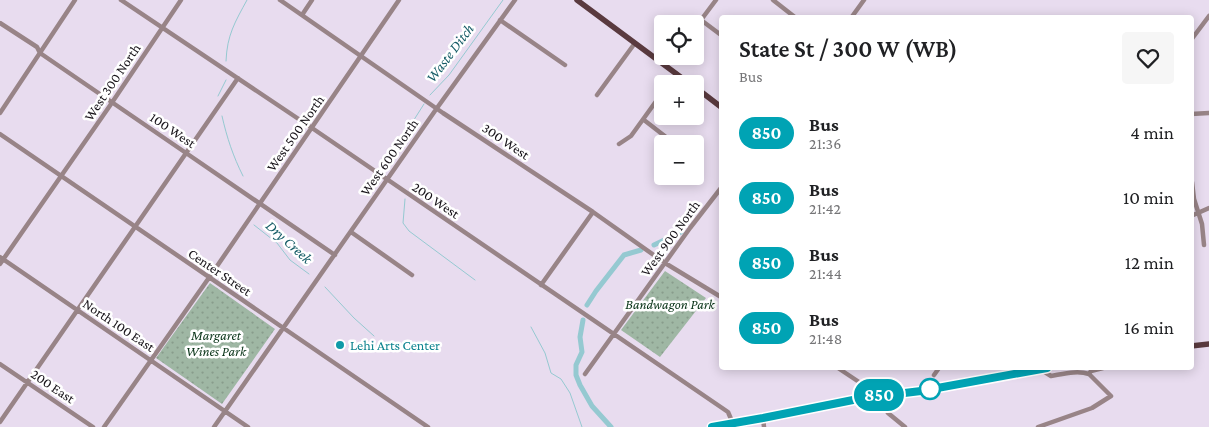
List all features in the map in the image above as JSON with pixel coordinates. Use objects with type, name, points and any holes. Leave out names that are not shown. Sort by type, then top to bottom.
[{"type":"main road","points":[[577,0],[677,74]]},
{"type":"main road","points":[[704,94],[719,105]]},
{"type":"main road","points":[[1194,346],[1209,344]]},
{"type":"main road","points":[[712,427],[875,396],[921,391],[1035,370]]},
{"type":"street","points":[[0,113],[75,0]]},
{"type":"street","name":"200 West","points":[[122,0],[728,412],[732,424]]},
{"type":"street","name":"West 300 North","points":[[1,260],[61,176],[181,0]]},
{"type":"street","name":"300 West","points":[[280,0],[665,263],[719,296]]},
{"type":"street","points":[[302,15],[312,0]]},
{"type":"street","name":"West 500 North","points":[[104,427],[209,278],[399,0]]},
{"type":"street","name":"West 600 North","points":[[214,427],[437,108],[515,0]]},
{"type":"street","points":[[716,0],[701,20],[719,33]]},
{"type":"street","points":[[773,0],[779,2],[793,15]]},
{"type":"street","points":[[852,15],[864,0]]},
{"type":"street","points":[[1194,36],[1209,16]]},
{"type":"street","points":[[500,20],[565,66]]},
{"type":"street","name":"100 West","points":[[0,23],[37,47],[40,53],[261,202],[335,255]]},
{"type":"street","points":[[598,95],[635,43]]},
{"type":"street","points":[[0,422],[238,78]]},
{"type":"street","points":[[619,144],[631,136],[654,106]]},
{"type":"street","points":[[1194,114],[1209,113]]},
{"type":"street","points":[[644,120],[663,135]]},
{"type":"street","name":"Center Street","points":[[0,134],[428,427]]},
{"type":"street","name":"West 900 North","points":[[585,374],[719,191]]},
{"type":"street","points":[[1194,200],[1202,224],[1204,245]]},
{"type":"street","points":[[1194,215],[1209,208]]},
{"type":"street","points":[[541,285],[593,212]]},
{"type":"street","points":[[351,232],[412,275]]},
{"type":"street","name":"North 100 East","points":[[1,260],[248,427]]},
{"type":"street","name":"200 East","points":[[0,364],[93,427]]},
{"type":"street","points":[[841,370],[871,390],[897,425],[905,427]]},
{"type":"street","points":[[934,375],[938,370]]},
{"type":"street","points":[[1038,427],[1092,408],[1111,396],[1085,372],[1051,376],[1042,370]]},
{"type":"street","points":[[1089,374],[1091,370]]},
{"type":"street","points":[[763,418],[764,427]]},
{"type":"street","points":[[1052,423],[1058,427]]},
{"type":"green space","name":"Bandwagon Park","points":[[665,271],[706,298],[660,357],[621,330]]},
{"type":"green space","name":"Margaret Wines Park","points":[[210,283],[275,329],[222,404],[156,358]]},
{"type":"waterway","name":"Dry Creek","points":[[226,61],[230,36],[247,0]]},
{"type":"waterway","name":"Waste Ditch","points":[[430,95],[449,75],[503,0]]},
{"type":"waterway","name":"Dry Creek","points":[[218,96],[226,80]]},
{"type":"waterway","name":"Waste Ditch","points":[[405,134],[424,104]]},
{"type":"waterway","name":"Dry Creek","points":[[222,116],[231,147],[243,176]]},
{"type":"waterway","name":"Waste Ditch","points":[[393,158],[392,153],[403,137]]},
{"type":"waterway","name":"Waste Ditch","points":[[405,199],[403,223],[409,231],[475,280]]},
{"type":"waterway","name":"Dry Creek","points":[[254,225],[277,243],[290,260],[309,274]]},
{"type":"waterway","points":[[654,245],[681,232]]},
{"type":"waterway","points":[[587,305],[624,255],[641,250]]},
{"type":"waterway","name":"Dry Creek","points":[[325,287],[374,336]]},
{"type":"waterway","points":[[583,320],[580,337],[582,352],[576,365],[576,375],[592,406],[611,427]]},
{"type":"waterway","name":"Waste Ditch","points":[[531,327],[545,353],[551,373],[561,379],[570,393],[582,427]]},
{"type":"bus line","name":"850","points":[[712,427],[863,398],[921,391],[1034,370]]},
{"type":"place","name":"Lehi Arts Center","points":[[340,345]]}]
